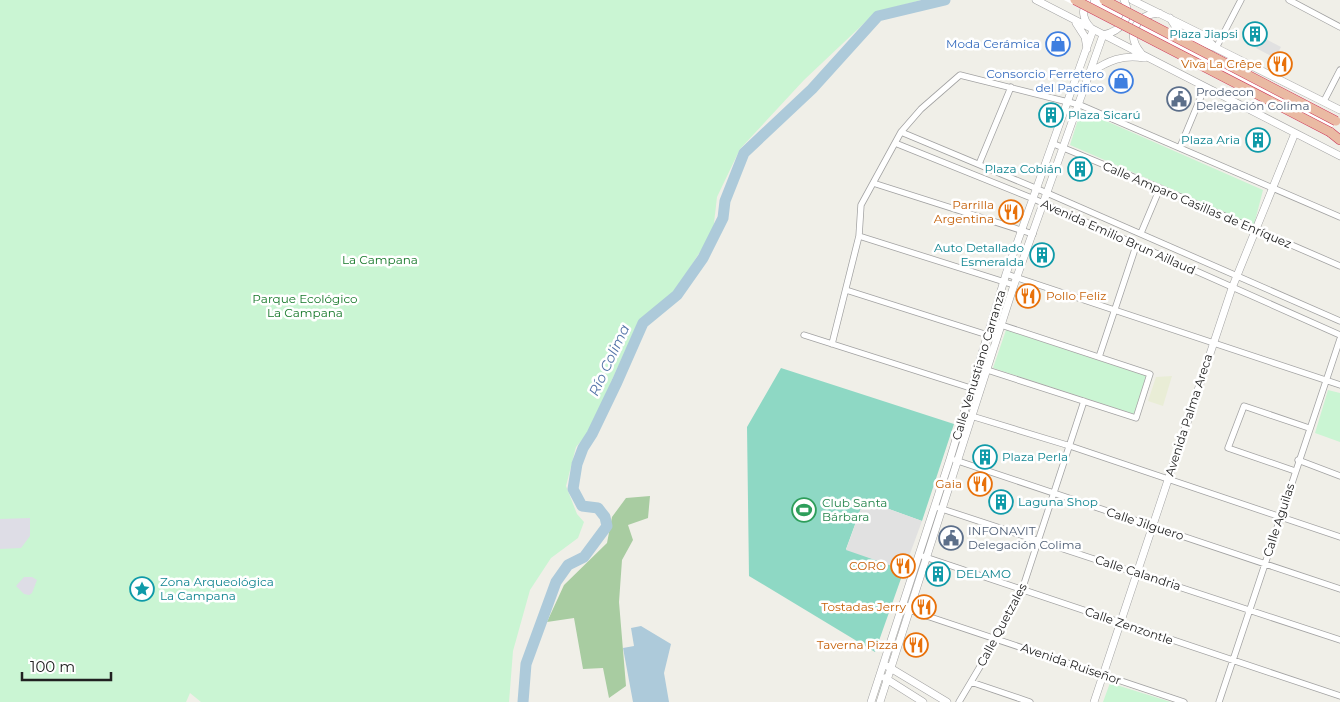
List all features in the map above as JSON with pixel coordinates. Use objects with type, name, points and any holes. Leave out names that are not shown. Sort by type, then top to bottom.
[{"type":"highway","points":[[1075,0],[1330,132],[1340,139]]},
{"type":"highway","points":[[1104,0],[1339,122]]},
{"type":"street","points":[[1038,1],[1051,0]]},
{"type":"street","points":[[1087,0],[1084,18],[1094,30]]},
{"type":"street","points":[[1103,35],[1117,30],[1124,24],[1127,10],[1124,0]]},
{"type":"street","points":[[1132,0],[1141,2],[1201,34],[1216,48],[1340,110]]},
{"type":"street","points":[[1216,48],[1241,0]]},
{"type":"street","points":[[1289,0],[1340,27]]},
{"type":"street","points":[[1038,1],[1340,156]]},
{"type":"street","points":[[1142,55],[1133,39],[1135,25],[1145,16],[1160,13]]},
{"type":"street","points":[[1072,19],[1081,28],[1087,51]]},
{"type":"street","name":"Calle Venustiano Carranza","points":[[954,460],[964,416],[1006,274],[1094,30]]},
{"type":"street","name":"Calle Venustiano Carranza","points":[[880,702],[887,666],[938,507],[954,460],[973,415],[1014,285],[1080,105],[1103,35]]},
{"type":"street","points":[[1091,73],[1118,58],[1132,56],[1150,59]]},
{"type":"street","points":[[1324,101],[1340,70]]},
{"type":"street","points":[[832,344],[859,236],[860,205],[901,132],[921,109],[960,75],[1080,105],[1273,186],[1340,217]]},
{"type":"street","points":[[979,164],[1012,87]]},
{"type":"street","points":[[1180,147],[1205,87]]},
{"type":"street","name":"Avenida Emilio Brun Aillaud","points":[[901,132],[1141,233],[1340,320]]},
{"type":"street","name":"Avenida Palma Areca","points":[[1094,702],[1232,288],[1295,133]]},
{"type":"street","name":"Avenida Emilio Brun Aillaud","points":[[895,143],[1034,199],[1136,246],[1340,335]]},
{"type":"street","name":"Calle Amparo Casillas de Enríquez","points":[[1054,144],[1340,266]]},
{"type":"street","points":[[873,183],[1033,234]]},
{"type":"street","points":[[1141,233],[1160,188]]},
{"type":"street","points":[[859,236],[1014,285]]},
{"type":"street","points":[[1099,356],[1136,246]]},
{"type":"street","points":[[1006,274],[1116,309],[1340,386]]},
{"type":"street","points":[[846,290],[997,338]]},
{"type":"street","points":[[978,367],[1136,418],[1150,374],[992,322]]},
{"type":"street","points":[[804,336],[980,391]]},
{"type":"street","name":"Calle Aguilas","points":[[1219,702],[1298,460],[1340,339]]},
{"type":"street","name":"Calle Quetzales","points":[[959,702],[997,638],[1022,590],[1084,401]]},
{"type":"street","points":[[1295,471],[1228,448],[1244,406],[1310,428]]},
{"type":"street","points":[[964,416],[973,415],[1070,446],[1340,537]]},
{"type":"street","name":"Calle Jilguero","points":[[954,460],[1340,589]]},
{"type":"street","points":[[1298,460],[1340,476]]},
{"type":"street","name":"Calle Calandria","points":[[938,507],[1340,640]]},
{"type":"street","name":"Calle Zenzontle","points":[[922,556],[1340,696]]},
{"type":"street","name":"Avenida Ruiseñor","points":[[906,609],[1184,702]]},
{"type":"street","points":[[887,666],[947,702]]},
{"type":"street","points":[[884,677],[923,702]]},
{"type":"street","name":"Calle Venustiano Carranza","points":[[871,702],[884,677]]},
{"type":"street","points":[[971,682],[1030,702]]},
{"type":"green space","name":"Parque Ecológico La Campana","points":[[0,0],[921,0],[876,12],[804,80],[740,149],[717,197],[713,232],[670,298],[638,322],[588,433],[576,447],[566,486],[577,514],[584,522],[578,538],[551,558],[530,590],[513,651],[509,702],[201,702],[190,693],[186,702],[0,702]]},
{"type":"green space","points":[[1081,110],[1263,190],[1254,225],[1070,145]]},
{"type":"green space","points":[[1006,330],[1146,376],[1134,414],[993,368]]},
{"type":"green space","name":"Club Santa Bárbara","points":[[781,368],[954,424],[922,521],[864,500],[846,549],[904,570],[875,652],[749,576],[747,427]]},
{"type":"green space","points":[[1172,376],[1163,406],[1148,401],[1156,377]]},
{"type":"green space","points":[[1328,390],[1340,393],[1340,442],[1315,433]]},
{"type":"green space","points":[[650,496],[648,518],[628,525],[633,540],[622,560],[619,602],[626,686],[609,698],[603,668],[583,669],[574,618],[547,622],[564,585],[607,543],[612,517],[626,498]]},
{"type":"green space","points":[[1110,683],[1171,702],[1103,702]]},
{"type":"shaded area","points":[[1262,37],[1281,47],[1275,58],[1256,48]]},
{"type":"shaded area","points":[[864,500],[922,521],[904,570],[846,550]]},
{"type":"shaded area","points":[[30,518],[30,536],[21,548],[0,549],[0,519]]},
{"type":"shaded area","points":[[24,577],[32,577],[37,580],[32,593],[29,595],[24,594],[16,586]]},
{"type":"water","points":[[641,626],[671,644],[664,673],[669,702],[633,702],[623,648],[634,646],[631,628]]},
{"type":"pier","points":[[1064,0],[1114,0],[1338,116],[1327,136]]},
{"type":"waterway","name":"Río Colima","points":[[523,702],[526,664],[556,582],[568,565],[584,557],[607,526],[605,517],[598,508],[582,506],[573,489],[577,464],[583,448],[592,434],[617,382],[643,323],[677,295],[703,258],[723,218],[725,201],[744,153],[812,89],[878,16],[945,0]]},
{"type":"place","name":"Plaza Jiapsi","points":[[1255,34]]},
{"type":"place","name":"Moda Cerámica","points":[[1058,44]]},
{"type":"place","name":"Viva La Crêpe","points":[[1280,64]]},
{"type":"place","name":"Consorcio Ferretero del Pacifico","points":[[1121,81]]},
{"type":"place","name":"Prodecon Delegación Colima","points":[[1179,99]]},
{"type":"place","name":"Plaza Sicarú","points":[[1051,115]]},
{"type":"place","name":"Plaza Aria","points":[[1258,140]]},
{"type":"place","name":"Plaza Cobián","points":[[1080,169]]},
{"type":"place","name":"Parrilla Argentina","points":[[1011,212]]},
{"type":"place","name":"Auto Detallado Esmeralda","points":[[1042,255]]},
{"type":"place","name":"Pollo Feliz","points":[[1028,296]]},
{"type":"place","name":"Plaza Perla","points":[[985,457]]},
{"type":"place","name":"Gaia","points":[[980,484]]},
{"type":"place","name":"Laguna Shop","points":[[1001,502]]},
{"type":"place","name":"Club Santa Bárbara","points":[[804,510]]},
{"type":"place","name":"INFONAVIT Delegación Colima","points":[[951,538]]},
{"type":"place","name":"CORO","points":[[903,566]]},
{"type":"place","name":"DELAMO","points":[[938,574]]},
{"type":"place","name":"Zona Arqueológica La Campana","points":[[142,589]]},
{"type":"place","name":"Tostadas Jerry","points":[[924,607]]},
{"type":"place","name":"Taverna Pizza","points":[[916,645]]},
{"type":"park label","name":"La Campana","points":[[380,260]]}]
